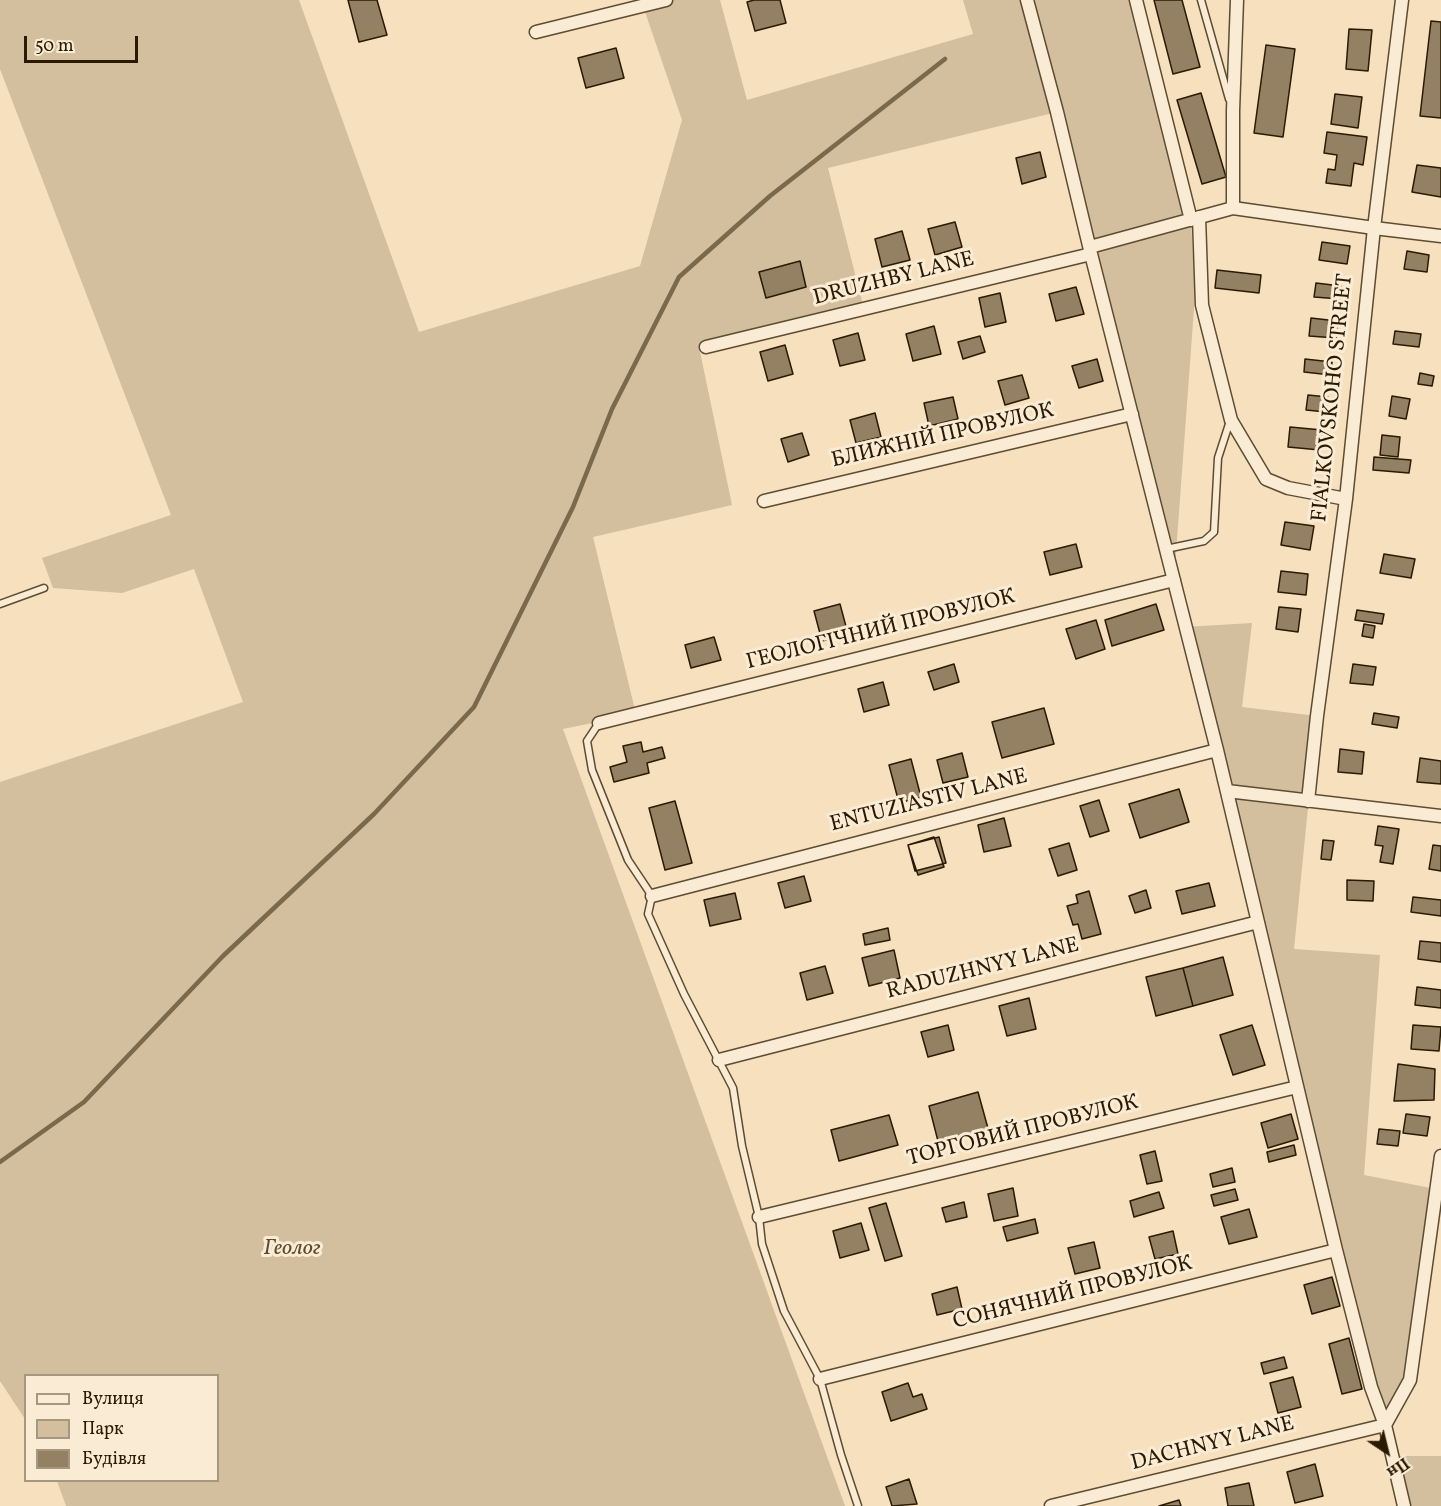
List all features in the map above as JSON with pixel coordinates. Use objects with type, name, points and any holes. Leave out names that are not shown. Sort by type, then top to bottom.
[{"type":"street","points":[[536,32],[666,0]]},
{"type":"street","points":[[1027,0],[1227,790],[1336,1250],[1371,1387],[1385,1425],[1404,1506]]},
{"type":"street","points":[[1136,0],[1195,219],[1202,305],[1231,420],[1266,478],[1288,488],[1346,499]]},
{"type":"street","points":[[1237,0],[1233,111],[1233,208],[1441,236]]},
{"type":"street","name":"FIALKOVSKOHO STREET","points":[[1308,801],[1346,499],[1374,228],[1402,0]]},
{"type":"street","name":"DRUZHBY LANE","points":[[706,347],[1090,250],[1233,208]]},
{"type":"street","name":"БЛИЖНІЙ ПРОВУЛОК","points":[[764,501],[1132,414]]},
{"type":"street","name":"ГЕОЛОГІЧНИЙ ПРОВУЛОК","points":[[598,723],[1174,580]]},
{"type":"street","name":"ENTUZIASTIV LANE","points":[[652,896],[1217,750]]},
{"type":"street","points":[[1227,790],[1441,816]]},
{"type":"street","name":"RADUZHNYY LANE","points":[[719,1060],[1258,922]]},
{"type":"street","name":"ТОРГОВИЙ ПРОВУЛОК","points":[[759,1217],[1297,1087]]},
{"type":"street","points":[[1385,1425],[1410,1380],[1441,1156]]},
{"type":"street","name":"СОНЯЧНИЙ ПРОВУЛОК","points":[[820,1379],[1336,1250]]},
{"type":"street","name":"DACHNYY LANE","points":[[1051,1506],[1385,1425]]},
{"type":"lane","points":[[1201,0],[1233,111]]},
{"type":"lane","points":[[1166,549],[1203,541],[1214,532],[1218,458],[1231,420]]},
{"type":"lane","points":[[0,604],[44,588]]},
{"type":"lane","points":[[598,723],[587,741],[592,770],[628,860],[652,896],[648,914],[684,994],[733,1089],[742,1146],[759,1217],[762,1244],[784,1311],[820,1379],[858,1506]]},
{"type":"green space","name":"Геолог","points":[[0,0],[299,0],[419,332],[640,266],[682,120],[643,6],[666,0],[720,0],[747,100],[973,34],[963,0],[1136,0],[1191,220],[1195,295],[1174,580],[1057,112],[828,168],[864,309],[699,347],[732,505],[593,537],[636,714],[563,729],[845,1506],[66,1506],[57,1482],[219,1482],[219,1374],[24,1374],[24,1417],[0,1381],[0,782],[243,702],[194,569],[122,593],[53,588],[42,558],[171,515],[0,69]]},
{"type":"green space","points":[[1252,623],[1242,707],[1317,716],[1294,949],[1380,955],[1364,1175],[1436,1189],[1410,1380],[1385,1425],[1185,627]]},
{"type":"green space","points":[[1393,1456],[1441,1456],[1441,1506],[1404,1506]]},
{"type":"building","points":[[348,0],[377,0],[387,35],[359,42]]},
{"type":"building","points":[[780,0],[786,23],[755,31],[747,2]]},
{"type":"building","points":[[1154,0],[1182,0],[1200,67],[1173,74]]},
{"type":"building","points":[[1431,21],[1441,22],[1441,118],[1420,116]]},
{"type":"building","points":[[1349,29],[1372,30],[1368,71],[1346,69]]},
{"type":"building","points":[[1266,45],[1295,49],[1283,137],[1254,133]]},
{"type":"building","points":[[616,48],[624,78],[586,88],[578,58]]},
{"type":"building","points":[[1201,93],[1226,177],[1202,184],[1177,100]]},
{"type":"building","points":[[1335,94],[1362,97],[1358,128],[1331,124]]},
{"type":"building","points":[[1327,132],[1367,137],[1363,165],[1354,163],[1351,186],[1326,183],[1328,169],[1335,170],[1337,155],[1324,153]]},
{"type":"building","points":[[1040,152],[1046,177],[1022,184],[1016,158]]},
{"type":"building","points":[[1417,165],[1441,168],[1441,197],[1412,192]]},
{"type":"building","points":[[955,222],[962,247],[935,255],[928,229]]},
{"type":"building","points":[[902,231],[910,260],[882,267],[875,239]]},
{"type":"building","points":[[1322,242],[1350,246],[1347,264],[1319,260]]},
{"type":"building","points":[[1407,251],[1429,255],[1427,272],[1404,269]]},
{"type":"building","points":[[800,261],[806,287],[766,298],[759,272]]},
{"type":"building","points":[[1217,270],[1261,275],[1259,293],[1215,288]]},
{"type":"building","points":[[1316,283],[1341,286],[1340,299],[1314,297]]},
{"type":"building","points":[[1076,287],[1084,314],[1056,321],[1049,294]]},
{"type":"building","points":[[1000,293],[1006,322],[985,327],[979,298]]},
{"type":"building","points":[[1311,318],[1337,321],[1336,338],[1309,336]]},
{"type":"building","points":[[934,326],[941,354],[913,361],[906,334]]},
{"type":"building","points":[[1395,331],[1421,334],[1419,347],[1393,344]]},
{"type":"building","points":[[858,333],[865,360],[840,366],[833,340]]},
{"type":"building","points":[[980,336],[985,352],[963,359],[958,342]]},
{"type":"building","points":[[785,345],[793,374],[768,381],[760,352]]},
{"type":"building","points":[[1097,359],[1103,381],[1079,388],[1072,366]]},
{"type":"building","points":[[1305,359],[1332,362],[1331,375],[1304,372]]},
{"type":"building","points":[[1420,373],[1434,376],[1432,386],[1418,384]]},
{"type":"building","points":[[1022,375],[1029,398],[1005,405],[998,381]]},
{"type":"building","points":[[1308,395],[1328,397],[1326,412],[1306,410]]},
{"type":"building","points":[[1392,396],[1410,399],[1406,419],[1389,416]]},
{"type":"building","points":[[953,397],[958,419],[929,426],[924,403]]},
{"type":"building","points":[[875,413],[881,437],[856,443],[850,420]]},
{"type":"building","points":[[1290,427],[1322,430],[1320,450],[1288,447]]},
{"type":"building","points":[[802,433],[809,455],[788,462],[781,439]]},
{"type":"building","points":[[1382,435],[1400,437],[1398,457],[1380,455]]},
{"type":"building","points":[[1374,457],[1411,460],[1409,473],[1373,470]]},
{"type":"building","points":[[1285,522],[1314,526],[1310,550],[1281,545]]},
{"type":"building","points":[[1076,544],[1082,567],[1050,575],[1044,552]]},
{"type":"building","points":[[1384,554],[1415,559],[1411,578],[1380,573]]},
{"type":"building","points":[[1281,571],[1308,574],[1306,595],[1278,592]]},
{"type":"building","points":[[840,604],[848,634],[822,641],[814,611]]},
{"type":"building","points":[[1156,604],[1164,630],[1112,646],[1105,620]]},
{"type":"building","points":[[1279,607],[1301,609],[1298,632],[1276,629]]},
{"type":"building","points":[[1357,610],[1384,614],[1382,624],[1355,620]]},
{"type":"building","points":[[1096,620],[1105,649],[1076,659],[1066,629]]},
{"type":"building","points":[[1364,624],[1375,626],[1373,638],[1362,636]]},
{"type":"building","points":[[714,637],[721,660],[691,668],[685,645]]},
{"type":"building","points":[[954,664],[959,682],[934,690],[928,672]]},
{"type":"building","points":[[1353,664],[1376,667],[1373,685],[1350,683]]},
{"type":"building","points":[[883,682],[889,705],[864,712],[858,689]]},
{"type":"building","points":[[1044,708],[1054,744],[1002,758],[992,722]]},
{"type":"building","points":[[1374,713],[1399,717],[1397,728],[1372,724]]},
{"type":"building","points":[[641,742],[643,752],[662,747],[665,758],[647,763],[649,773],[614,782],[610,767],[627,762],[623,746]]},
{"type":"building","points":[[1340,749],[1364,752],[1362,774],[1338,772]]},
{"type":"building","points":[[962,753],[968,777],[943,783],[937,760]]},
{"type":"building","points":[[1420,758],[1441,761],[1441,784],[1417,782]]},
{"type":"building","points":[[911,759],[921,797],[899,803],[889,765]]},
{"type":"building","points":[[1179,789],[1189,822],[1140,838],[1129,804]]},
{"type":"building","points":[[1099,800],[1109,831],[1090,837],[1080,806]]},
{"type":"building","points":[[675,801],[692,863],[665,870],[649,808]]},
{"type":"building","points":[[1004,818],[1011,846],[984,852],[978,825]]},
{"type":"building","points":[[1378,826],[1399,829],[1393,864],[1380,862],[1383,846],[1375,845]]},
{"type":"building","points":[[934,837],[944,867],[918,875],[908,845]]},
{"type":"building","points":[[939,837],[946,863],[915,871],[908,845]]},
{"type":"building","points":[[1323,840],[1334,841],[1331,860],[1321,859]]},
{"type":"building","points":[[1069,843],[1077,870],[1058,876],[1049,849]]},
{"type":"building","points":[[1433,845],[1441,846],[1441,871],[1429,869]]},
{"type":"building","points":[[804,876],[811,901],[785,908],[778,883]]},
{"type":"building","points":[[1347,880],[1374,881],[1373,901],[1347,900]]},
{"type":"building","points":[[1209,883],[1215,906],[1182,914],[1176,891]]},
{"type":"building","points":[[1146,890],[1151,908],[1135,913],[1129,896]]},
{"type":"building","points":[[1089,891],[1101,934],[1082,939],[1078,924],[1073,925],[1067,906],[1078,903],[1076,895]]},
{"type":"building","points":[[735,893],[741,919],[710,926],[704,900]]},
{"type":"building","points":[[1413,897],[1441,900],[1441,916],[1411,912]]},
{"type":"building","points":[[888,928],[890,940],[865,945],[863,934]]},
{"type":"building","points":[[1420,941],[1441,943],[1441,962],[1418,959]]},
{"type":"building","points":[[894,950],[900,978],[869,986],[862,958]]},
{"type":"building","points":[[1223,957],[1233,995],[1193,1006],[1183,968]]},
{"type":"building","points":[[825,966],[833,993],[807,1000],[800,973]]},
{"type":"building","points":[[1183,968],[1193,1006],[1156,1016],[1146,977]]},
{"type":"building","points":[[1417,987],[1441,990],[1441,1008],[1415,1005]]},
{"type":"building","points":[[1029,998],[1036,1029],[1007,1036],[999,1006]]},
{"type":"building","points":[[948,1025],[954,1050],[928,1057],[921,1032]]},
{"type":"building","points":[[1252,1025],[1265,1065],[1233,1075],[1220,1035]]},
{"type":"building","points":[[1413,1025],[1441,1027],[1439,1051],[1411,1049]]},
{"type":"building","points":[[1398,1064],[1435,1069],[1434,1100],[1394,1101]]},
{"type":"building","points":[[978,1092],[989,1132],[939,1145],[929,1106]]},
{"type":"building","points":[[1291,1114],[1298,1139],[1268,1148],[1261,1123]]},
{"type":"building","points":[[1406,1114],[1430,1117],[1427,1136],[1403,1133]]},
{"type":"building","points":[[889,1115],[898,1145],[839,1161],[831,1130]]},
{"type":"building","points":[[1379,1129],[1400,1131],[1398,1146],[1377,1144]]},
{"type":"building","points":[[1294,1145],[1296,1155],[1269,1162],[1267,1152]]},
{"type":"building","points":[[1155,1151],[1162,1181],[1147,1184],[1140,1155]]},
{"type":"building","points":[[1232,1168],[1235,1182],[1213,1187],[1210,1174]]},
{"type":"building","points":[[1013,1188],[1018,1216],[994,1221],[988,1194]]},
{"type":"building","points":[[1235,1189],[1238,1200],[1214,1206],[1211,1195]]},
{"type":"building","points":[[1159,1192],[1164,1208],[1134,1217],[1130,1201]]},
{"type":"building","points":[[964,1202],[967,1217],[946,1222],[942,1208]]},
{"type":"building","points":[[886,1203],[902,1256],[885,1261],[869,1208]]},
{"type":"building","points":[[1249,1209],[1257,1237],[1229,1244],[1221,1217]]},
{"type":"building","points":[[1035,1219],[1038,1233],[1007,1241],[1003,1227]]},
{"type":"building","points":[[861,1223],[869,1250],[840,1258],[833,1231]]},
{"type":"building","points":[[1173,1231],[1178,1254],[1155,1259],[1149,1237]]},
{"type":"building","points":[[1094,1242],[1100,1268],[1075,1274],[1068,1248]]},
{"type":"building","points":[[1332,1277],[1340,1306],[1312,1314],[1304,1285]]},
{"type":"building","points":[[957,1287],[962,1309],[937,1315],[932,1294]]},
{"type":"building","points":[[1349,1338],[1362,1389],[1342,1394],[1329,1344]]},
{"type":"building","points":[[1284,1357],[1287,1368],[1264,1374],[1261,1363]]},
{"type":"building","points":[[1293,1377],[1301,1407],[1278,1413],[1270,1383]]},
{"type":"building","points":[[908,1383],[913,1397],[922,1394],[927,1409],[891,1421],[882,1392]]},
{"type":"building","points":[[1315,1464],[1323,1496],[1295,1503],[1287,1472]]},
{"type":"building","points":[[909,1479],[917,1504],[892,1506],[886,1487]]},
{"type":"building","points":[[1249,1483],[1254,1506],[1228,1506],[1225,1488]]},
{"type":"building","points":[[1179,1500],[1181,1506],[1159,1506]]},
{"type":"waterway","points":[[0,1162],[84,1102],[223,956],[374,814],[474,707],[573,507],[612,409],[679,277],[770,196],[945,59]]}]
